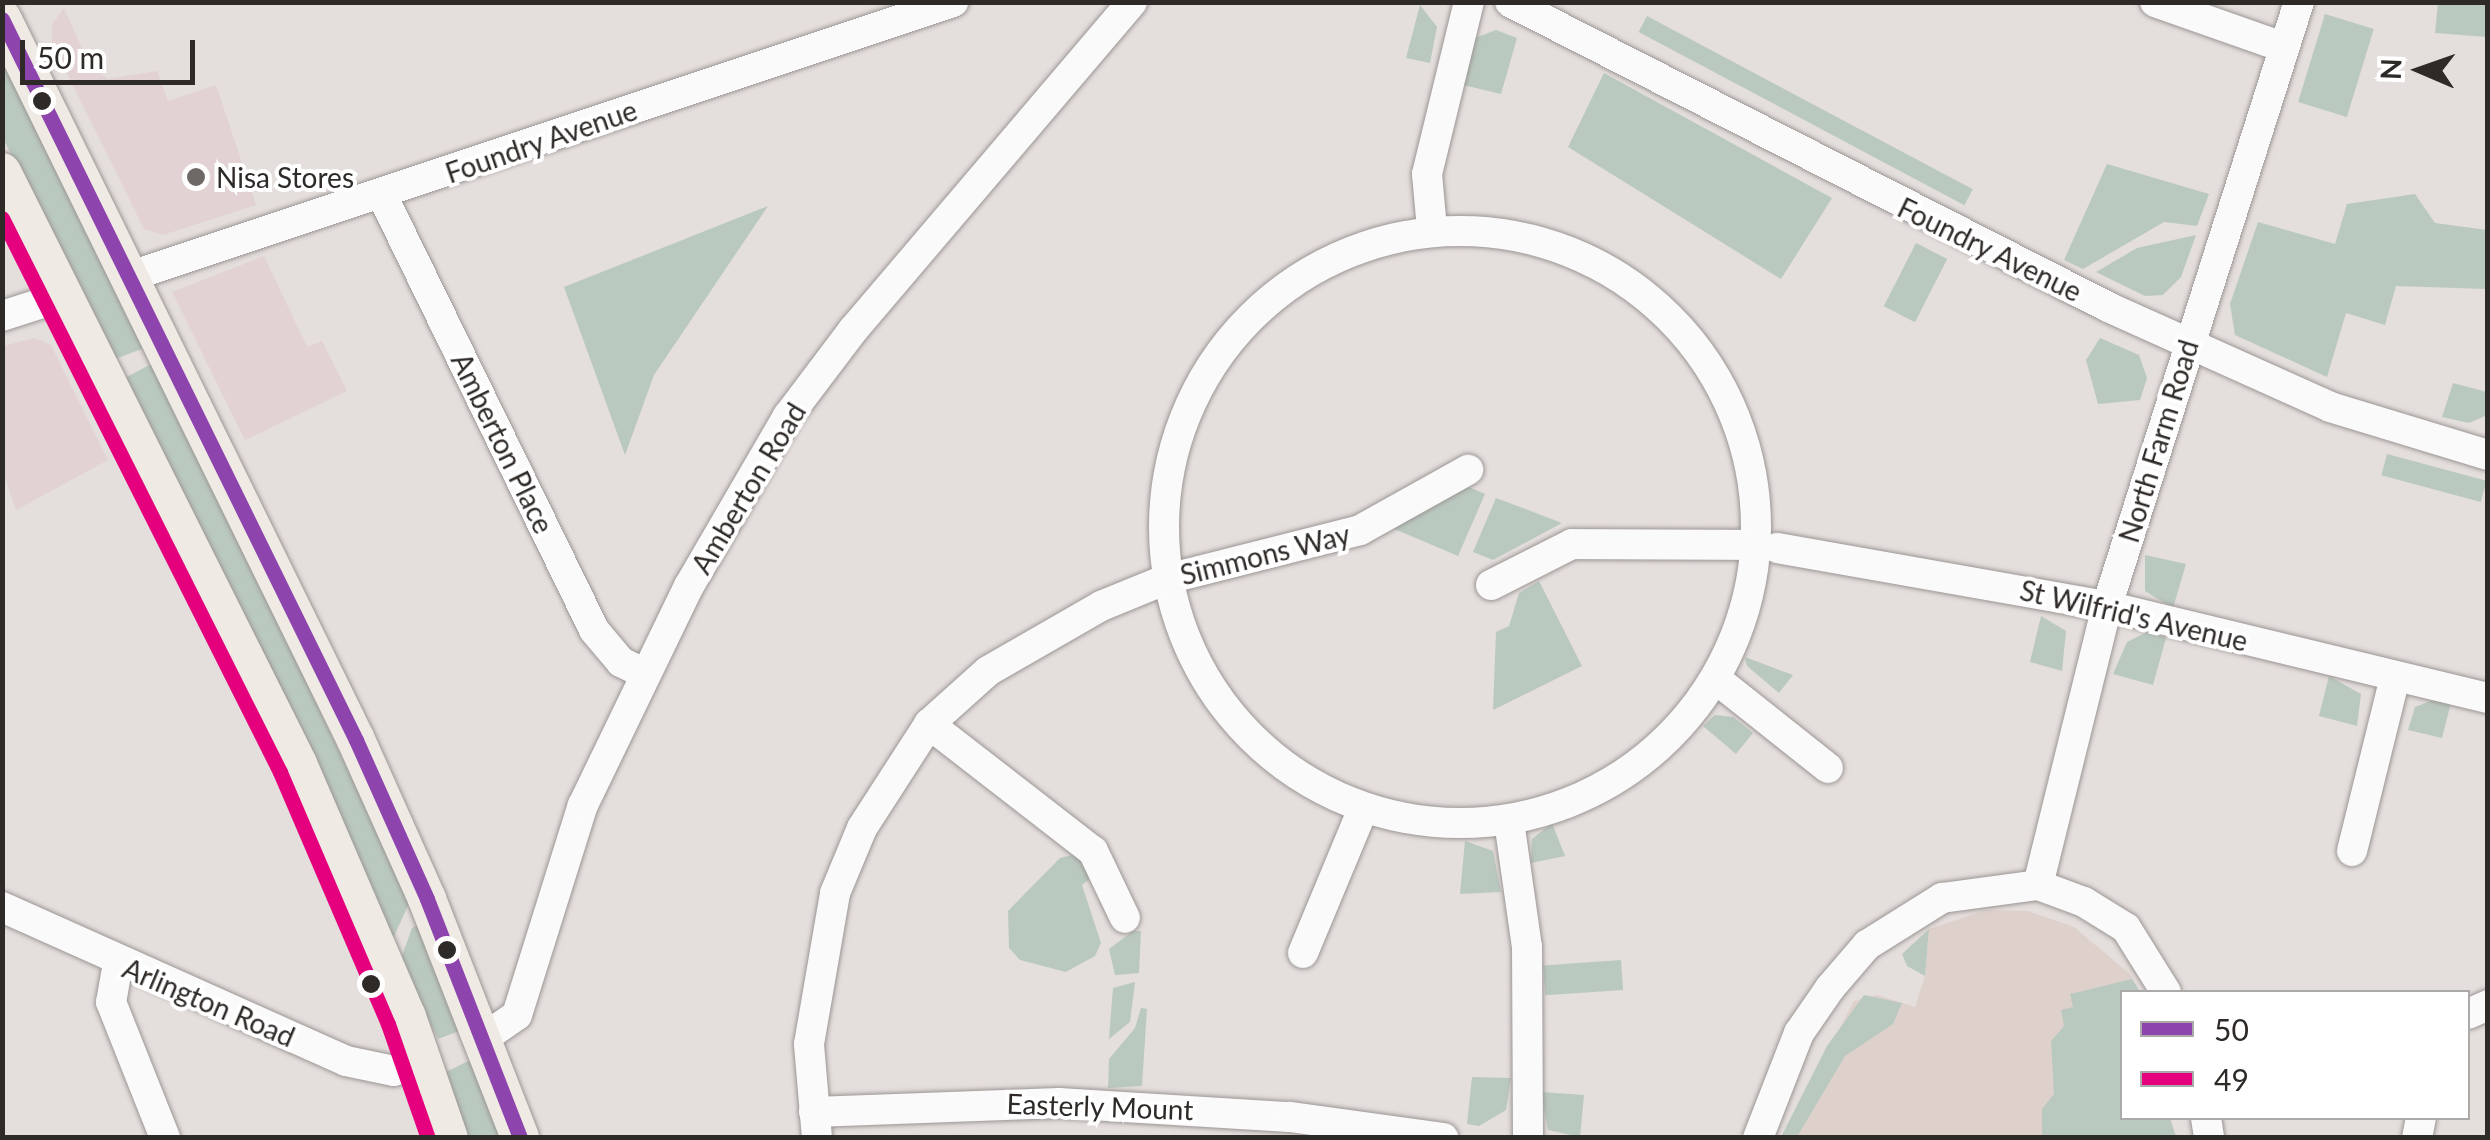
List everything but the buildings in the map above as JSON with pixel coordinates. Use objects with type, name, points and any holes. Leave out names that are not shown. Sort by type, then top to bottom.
[{"type":"main road","points":[[2,18],[356,740],[484,1038],[520,1138]]},
{"type":"main road","points":[[2,172],[298,764],[449,1138]]},
{"type":"street","points":[[2,6],[14,2]]},
{"type":"street","name":"Foundry Avenue","points":[[128,277],[953,2]]},
{"type":"street","name":"Amberton Road","points":[[484,1038],[517,1015],[583,805],[644,673],[788,416],[853,330],[1132,2]]},
{"type":"street","points":[[1432,230],[1427,174],[1468,2]]},
{"type":"street","name":"Foundry Avenue","points":[[1510,2],[1845,177],[2188,344],[2330,407],[2488,454]]},
{"type":"street","points":[[2155,2],[2283,47]]},
{"type":"street","name":"North Farm Road","points":[[2038,885],[2107,606],[2298,2]]},
{"type":"street","name":"Amberton Place","points":[[382,195],[594,630],[622,662],[644,673]]},
{"type":"street","points":[[1432,230],[1534,238],[1627,280],[1701,351],[1746,443],[1767,547],[1745,614],[1716,678],[1678,730],[1628,773],[1571,804],[1509,821],[1436,824],[1364,809],[1293,774],[1234,721],[1191,654],[1167,579],[1166,480],[1196,388],[1256,309],[1305,276],[1337,255],[1432,230]]},
{"type":"street","points":[[2,316],[64,296]]},
{"type":"street","name":"Simmons Way","points":[[815,1125],[810,1044],[835,894],[862,828],[930,724],[988,671],[1046,633],[1167,579],[1360,530],[1468,470]]},
{"type":"street","name":"St Wilfrid's Avenue","points":[[1490,585],[1572,544],[1767,547],[2107,606],[2488,698]]},
{"type":"street","points":[[2352,851],[2395,677]]},
{"type":"street","points":[[1716,678],[1828,768]]},
{"type":"street","points":[[930,724],[1093,851],[1125,918]]},
{"type":"street","points":[[1303,953],[1364,809]]},
{"type":"street","points":[[1509,821],[1527,947],[1528,1138]]},
{"type":"street","points":[[1758,1138],[1799,1033],[1867,945],[1942,898],[2038,885],[2084,902],[2126,928],[2165,990]]},
{"type":"street","name":"Arlington Road","points":[[2,907],[118,963],[346,1062],[394,1071],[421,1062]]},
{"type":"street","points":[[118,963],[111,1002],[165,1138]]},
{"type":"street","name":"Easterly Mount","points":[[815,1125],[960,1102],[1290,1116],[1444,1138]]},
{"type":"shaded area","points":[[2438,3],[2487,3],[2487,37],[2435,33]]},
{"type":"shaded area","points":[[1420,5],[1437,27],[1430,63],[1406,58]]},
{"type":"shaded area","points":[[64,8],[88,62],[107,79],[157,71],[168,101],[216,85],[256,205],[163,235],[144,229],[52,43],[52,24]]},
{"type":"shaded area","points":[[2325,14],[2374,29],[2347,117],[2298,102]]},
{"type":"shaded area","points":[[1647,16],[1973,189],[1964,205],[1639,32]]},
{"type":"shaded area","points":[[1496,30],[1517,38],[1501,94],[1459,84],[1475,38]]},
{"type":"shaded area","points":[[2,52],[147,347],[112,360],[3,138]]},
{"type":"shaded area","points":[[1604,73],[1832,198],[1781,279],[1568,147]]},
{"type":"shaded area","points":[[2107,164],[2209,194],[2197,226],[2164,222],[2083,269],[2064,260]]},
{"type":"shaded area","points":[[2415,194],[2435,223],[2487,230],[2487,289],[2396,286],[2385,325],[2346,313],[2327,377],[2235,335],[2230,304],[2258,222],[2335,244],[2347,204]]},
{"type":"shaded area","points":[[768,206],[654,375],[625,455],[564,287]]},
{"type":"shaded area","points":[[2196,235],[2181,277],[2163,295],[2145,296],[2096,272],[2137,248]]},
{"type":"shaded area","points":[[1916,243],[1947,259],[1915,322],[1884,306]]},
{"type":"shaded area","points":[[264,256],[307,347],[322,341],[347,391],[245,440],[172,292]]},
{"type":"shaded area","points":[[35,338],[51,345],[108,460],[16,510],[3,472],[3,346]]},
{"type":"shaded area","points":[[2100,338],[2139,355],[2147,378],[2140,400],[2098,404],[2086,360]]},
{"type":"shaded area","points":[[155,362],[410,901],[392,941],[121,380]]},
{"type":"shaded area","points":[[2453,383],[2487,392],[2487,415],[2469,423],[2442,417]]},
{"type":"shaded area","points":[[2387,454],[2486,481],[2481,502],[2381,475]]},
{"type":"shaded area","points":[[1469,487],[1485,494],[1458,556],[1390,527]]},
{"type":"shaded area","points":[[1496,498],[1562,523],[1493,560],[1473,552]]},
{"type":"shaded area","points":[[2145,555],[2186,564],[2173,608],[2145,591]]},
{"type":"shaded area","points":[[1539,581],[1582,666],[1493,710],[1496,632],[1509,626],[1519,593]]},
{"type":"shaded area","points":[[2041,616],[2066,631],[2062,671],[2030,662]]},
{"type":"shaded area","points":[[2147,632],[2166,638],[2153,685],[2113,674],[2127,642]]},
{"type":"shaded area","points":[[1745,657],[1793,675],[1779,693],[1747,666]]},
{"type":"shaded area","points":[[2329,676],[2361,694],[2357,726],[2319,716]]},
{"type":"shaded area","points":[[2433,700],[2451,703],[2442,738],[2408,730],[2415,707]]},
{"type":"shaded area","points":[[1715,715],[1733,717],[1753,733],[1736,754],[1703,726]]},
{"type":"shaded area","points":[[1552,823],[1565,856],[1531,863],[1532,839]]},
{"type":"shaded area","points":[[1465,841],[1493,851],[1501,892],[1460,894]]},
{"type":"shaded area","points":[[1076,854],[1096,874],[1082,885],[1101,943],[1095,956],[1066,972],[1020,960],[1009,948],[1008,911],[1060,858]]},
{"type":"shaded area","points":[[1986,910],[2028,911],[2074,927],[2130,974],[2139,990],[2120,990],[2120,1120],[2171,1120],[2176,1137],[1781,1138],[1854,1001],[1877,995],[1915,1007],[1925,976],[1929,929]]},
{"type":"shaded area","points":[[419,924],[459,1031],[438,1039],[399,964],[412,928]]},
{"type":"shaded area","points":[[1929,929],[1925,976],[1907,966],[1902,954]]},
{"type":"shaded area","points":[[1133,931],[1141,931],[1139,973],[1115,975],[1109,949]]},
{"type":"shaded area","points":[[1621,960],[1623,990],[1545,995],[1543,965]]},
{"type":"shaded area","points":[[2132,979],[2139,990],[2120,990],[2120,1120],[2171,1120],[2176,1137],[2042,1136],[2042,1109],[2054,1094],[2051,1041],[2064,1026],[2061,1010],[2073,1007],[2070,994]]},
{"type":"shaded area","points":[[1135,982],[1130,1022],[1109,1039],[1113,988]]},
{"type":"shaded area","points":[[1864,995],[1902,1003],[1893,1024],[1845,1056],[1797,1137],[1781,1137],[1827,1046]]},
{"type":"shaded area","points":[[1141,1008],[1147,1009],[1142,1086],[1108,1088],[1109,1059],[1135,1028]]},
{"type":"shaded area","points":[[472,1062],[503,1137],[465,1137],[444,1073]]},
{"type":"shaded area","points":[[1472,1077],[1511,1078],[1506,1110],[1479,1126],[1467,1124]]},
{"type":"shaded area","points":[[1541,1092],[1584,1095],[1580,1137],[1548,1130]]},
{"type":"transit line","name":"50","points":[[2,19],[356,740],[427,899],[520,1138]]},
{"type":"transit line","name":"49","points":[[2,218],[280,772],[388,1024],[428,1138]]},
{"type":"place","name":"Nisa Stores","points":[[196,177]]}]
